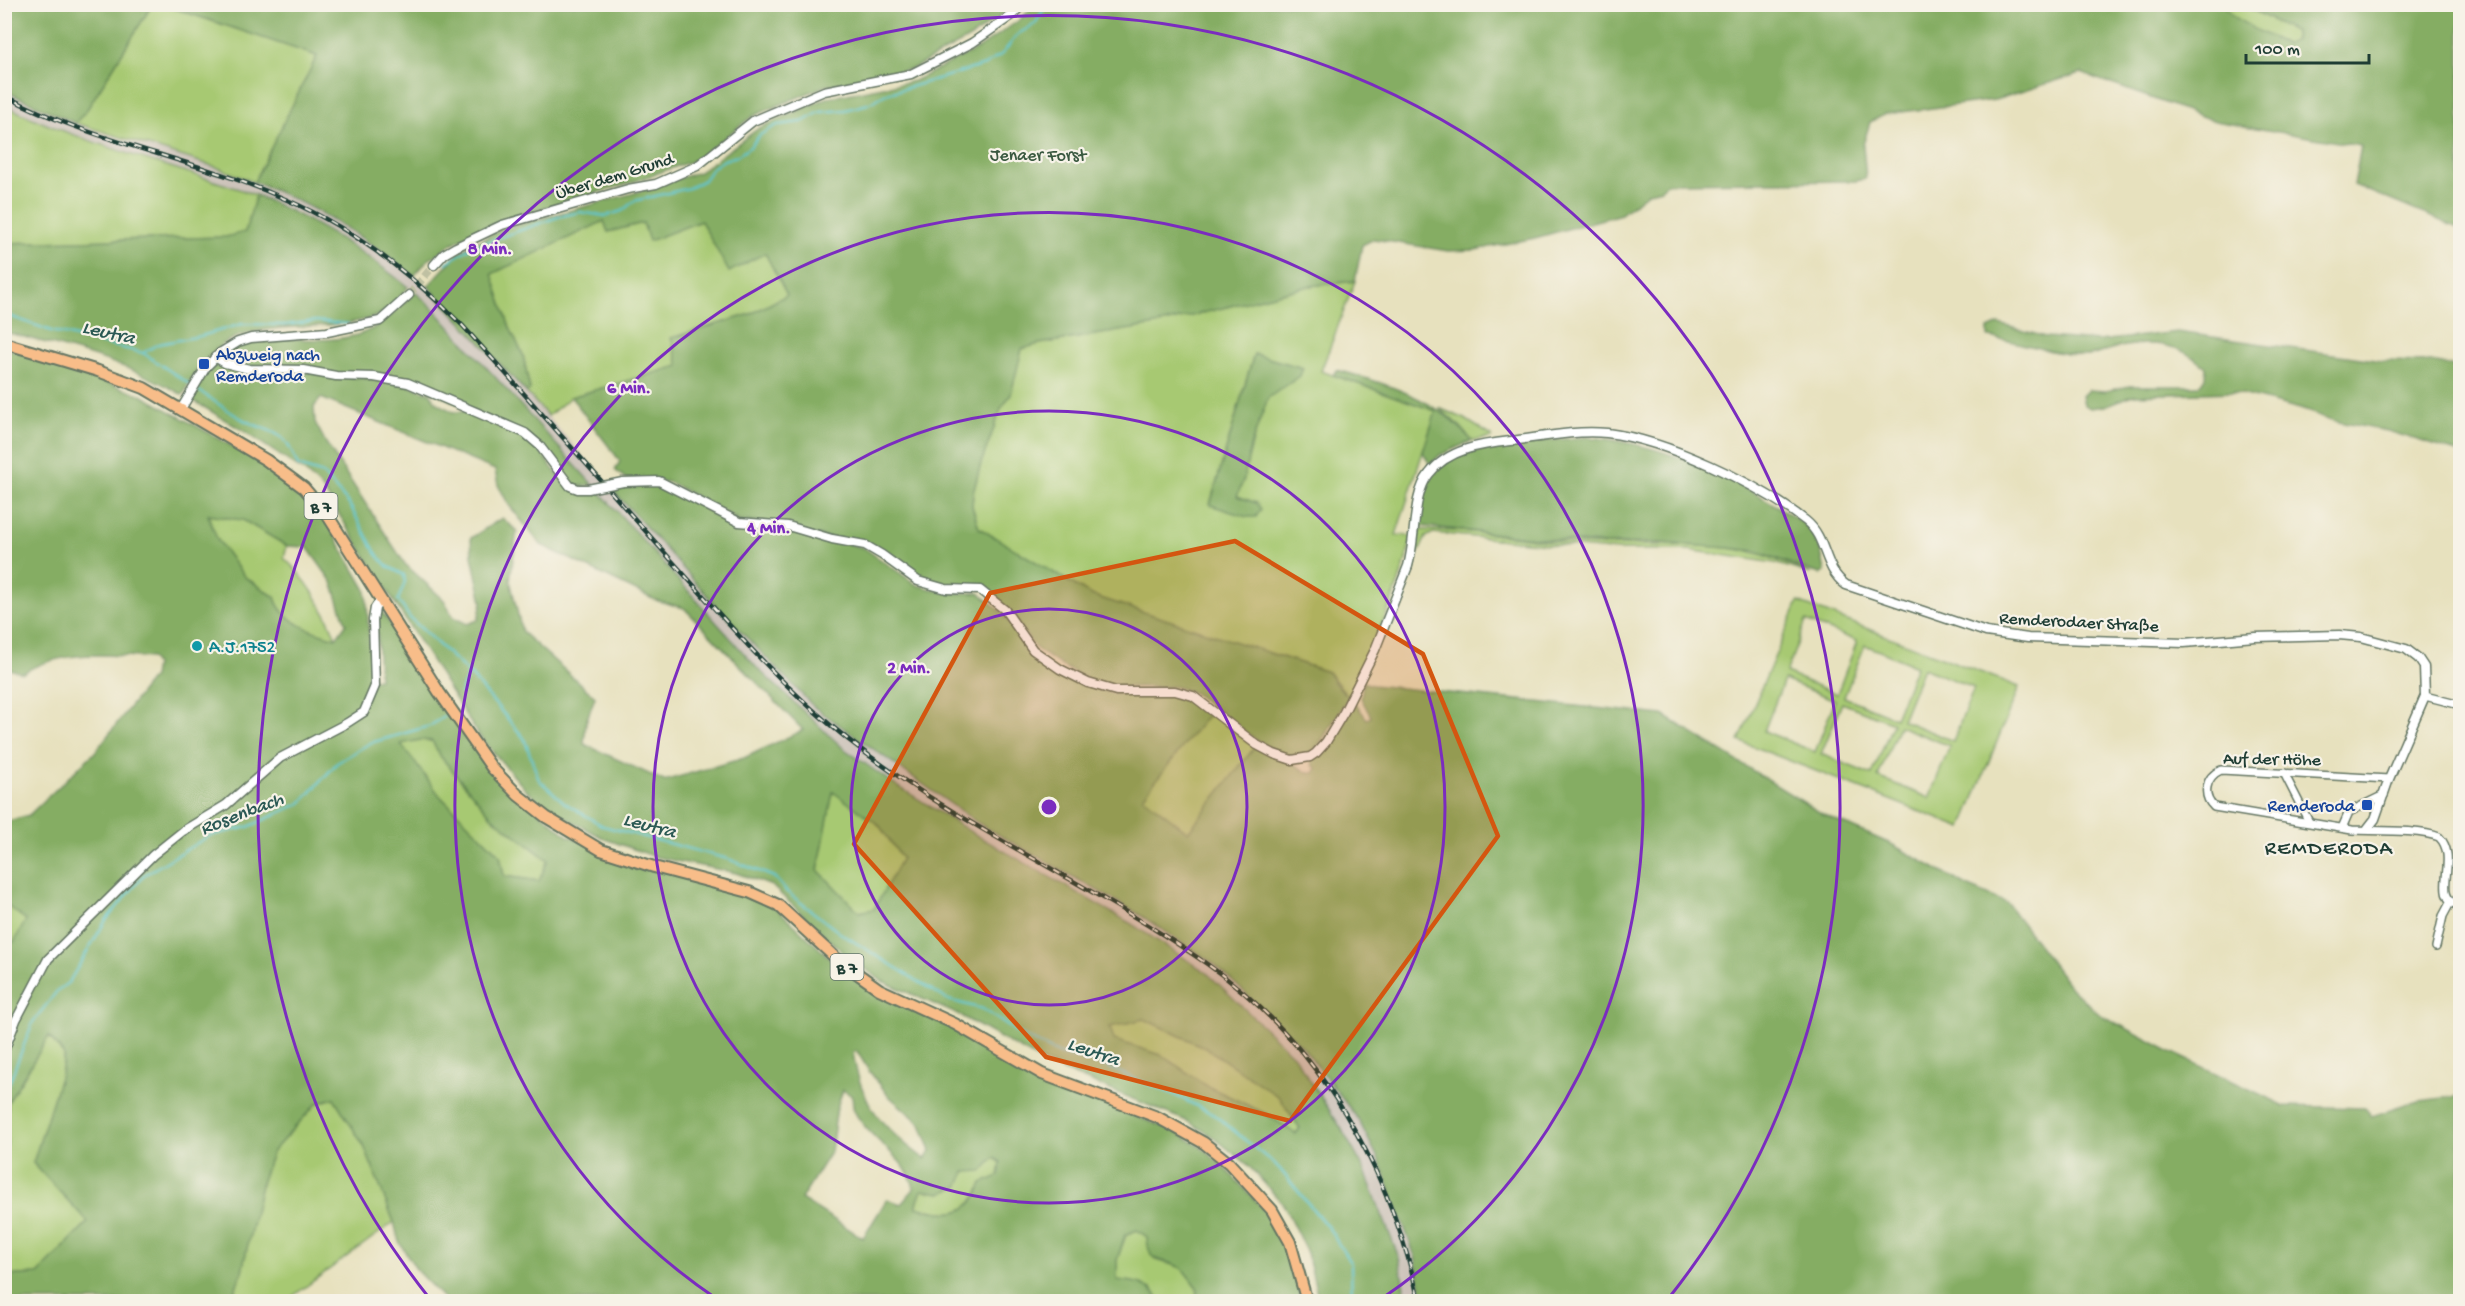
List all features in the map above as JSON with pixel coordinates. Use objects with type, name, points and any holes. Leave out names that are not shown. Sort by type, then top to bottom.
[{"type":"main road","name":"B 7","points":[[4,343],[120,378],[181,409],[266,460],[304,488],[328,516],[439,692],[492,768],[518,795],[546,817],[609,853],[731,886],[767,899],[778,905],[859,977],[879,989],[955,1024],[1042,1074],[1157,1118],[1204,1143],[1235,1169],[1272,1210],[1290,1242],[1307,1302]]},
{"type":"street","name":"Über dem Grund","points":[[434,265],[444,254],[502,225],[628,189],[656,184],[697,166],[753,121],[824,91],[911,75],[972,43],[1011,16],[1023,4]]},
{"type":"street","points":[[181,409],[201,373],[215,357],[229,347],[251,338],[327,332],[380,321],[409,296]]},
{"type":"street","name":"Remderodaer Straße","points":[[215,357],[225,363],[249,369],[303,370],[336,376],[388,379],[417,386],[525,434],[539,445],[570,486],[578,489],[622,482],[659,481],[739,522],[788,526],[832,540],[865,545],[918,581],[946,590],[980,590],[1005,610],[1033,650],[1060,669],[1088,683],[1116,691],[1175,691],[1193,696],[1257,745],[1292,760],[1310,757],[1320,749],[1344,712],[1360,681],[1408,566],[1414,547],[1418,498],[1424,480],[1430,471],[1443,459],[1471,448],[1498,442],[1589,432],[1609,434],[1658,446],[1706,464],[1763,493],[1806,521],[1815,530],[1832,572],[1846,585],[1885,600],[1986,632],[2028,638],[2184,643],[2311,635],[2361,638],[2406,649],[2418,658],[2424,667],[2425,696]]},
{"type":"street","points":[[4,1051],[20,1012],[48,959],[153,855],[183,831],[226,805],[280,758],[364,712],[375,686],[372,620],[375,608],[381,599]]},
{"type":"street","points":[[2368,828],[2375,819],[2389,779],[2425,696],[2460,705]]},
{"type":"street","name":"Auf der Höhe","points":[[2389,779],[2221,770],[2214,773],[2206,792],[2208,801],[2214,807],[2362,831],[2368,828],[2381,832],[2424,833],[2439,837],[2448,851],[2445,888],[2450,903],[2443,916],[2436,947]]},
{"type":"street","points":[[2284,773],[2309,822]]},
{"type":"street","points":[[2342,828],[2349,812],[2384,795]]},
{"type":"street","points":[[2450,903],[2460,906]]},
{"type":"highlighted area","points":[[1235,541],[1423,654],[1498,836],[1290,1121],[1046,1057],[854,844],[990,593]]},
{"type":"shaded area","points":[[4,91],[51,114],[101,133],[216,167],[302,203],[346,226],[428,286],[722,612],[814,707],[978,823],[1137,913],[1213,963],[1303,1047],[1358,1119],[1380,1162],[1415,1256],[1423,1301],[1406,1301],[1399,1258],[1364,1169],[1341,1128],[1294,1056],[1206,972],[1130,923],[971,832],[891,782],[843,748],[758,669],[415,292],[378,263],[297,213],[211,180],[96,145],[45,125],[5,105]]},
{"type":"green space","name":"Jenaer Forst","points":[[2224,4],[2233,16],[2285,44],[2295,39],[2295,32],[2243,5],[2460,5],[2460,229],[2354,185],[2361,146],[2215,121],[2081,73],[1995,100],[1886,114],[1870,122],[1863,145],[1866,178],[1857,181],[1668,183],[1661,189],[1649,192],[1621,214],[1535,238],[1475,250],[1448,251],[1374,239],[1362,245],[1355,281],[1309,286],[1156,325],[1039,344],[1022,349],[1011,394],[1001,409],[981,463],[973,493],[972,506],[979,528],[1091,595],[1328,672],[1349,697],[1318,746],[1308,754],[1284,755],[1259,742],[1194,693],[1176,687],[1116,687],[1089,680],[1035,648],[1007,608],[989,591],[981,587],[946,586],[919,578],[874,546],[739,520],[669,482],[626,479],[615,470],[620,461],[571,397],[679,366],[671,338],[751,314],[787,295],[765,253],[729,272],[701,221],[649,241],[643,223],[608,232],[604,221],[492,274],[510,328],[523,355],[530,390],[526,392],[428,286],[460,251],[502,229],[631,194],[699,172],[759,128],[827,98],[914,81],[979,48],[1018,21],[1035,5]]},
{"type":"green space","points":[[4,5],[152,5],[86,111],[75,123],[5,91]]},
{"type":"green space","points":[[152,5],[164,5],[317,56],[254,182],[216,167],[75,123],[86,111]]},
{"type":"green space","points":[[164,5],[1015,5],[971,37],[912,69],[825,86],[753,116],[695,160],[627,184],[500,221],[453,243],[427,261],[414,276],[377,248],[318,211],[254,182],[317,56]]},
{"type":"green space","points":[[2224,5],[2243,5],[2295,32],[2295,39],[2285,44],[2270,37],[2241,22]]},
{"type":"green space","points":[[4,105],[66,132],[256,195],[245,232],[226,237],[5,243]]},
{"type":"green space","points":[[256,195],[335,236],[408,287],[391,306],[372,318],[335,325],[252,332],[230,340],[206,360],[183,395],[118,365],[74,350],[5,332],[4,243],[226,237],[245,232]]},
{"type":"green space","points":[[604,221],[608,232],[643,223],[650,240],[701,221],[729,271],[765,253],[787,295],[751,314],[672,338],[679,366],[571,397],[548,416],[526,392],[530,389],[523,355],[510,328],[491,274]]},
{"type":"green space","points":[[1355,281],[1321,371],[1436,411],[1396,535],[1412,536],[1407,557],[1385,618],[1349,697],[1328,672],[1091,595],[979,528],[972,506],[981,463],[1001,409],[1011,394],[1021,349],[1156,325],[1309,286]],"holes":[[[1254,354],[1303,368],[1296,378],[1272,394],[1265,404],[1237,496],[1256,503],[1247,517],[1210,504]]]},
{"type":"green space","points":[[415,292],[430,305],[593,485],[575,485],[540,444],[417,384],[256,368],[223,359],[224,355],[240,346],[256,341],[343,338],[360,334],[383,322]]},
{"type":"green space","points":[[1999,324],[2046,337],[2098,341],[2178,332],[2382,361],[2430,362],[2460,367],[2460,453],[2388,431],[2338,422],[2300,409],[2234,392],[2133,395],[2105,406],[2090,408],[2084,404],[2082,396],[2088,390],[2106,391],[2130,386],[2199,386],[2205,377],[2206,367],[2185,352],[2164,345],[2128,345],[2084,356],[1988,337],[1988,329]]},
{"type":"green space","points":[[5,348],[49,361],[143,396],[241,451],[288,482],[325,519],[366,590],[372,680],[379,679],[377,626],[378,609],[380,609],[489,769],[568,836],[775,907],[834,962],[877,992],[913,1011],[954,1028],[1040,1079],[1179,1133],[1202,1148],[1225,1168],[1266,1212],[1291,1261],[1301,1301],[1196,1301],[1198,1289],[1186,1273],[1176,1265],[1154,1257],[1148,1247],[1147,1237],[1137,1230],[1125,1235],[1117,1260],[1117,1280],[1142,1284],[1152,1290],[1160,1301],[446,1301],[418,1272],[399,1242],[394,1222],[364,1146],[334,1098],[317,1103],[273,1151],[262,1180],[242,1271],[231,1301],[5,1301],[5,1276],[38,1274],[88,1222],[33,1163],[61,1074],[64,1055],[49,1036],[8,1102],[5,1149],[5,940],[14,942],[26,920],[5,904],[5,822],[29,815],[95,752],[153,677],[155,665],[151,658],[85,655],[53,660],[23,673],[5,668]],"holes":[[[208,515],[243,520],[287,546],[307,547],[332,582],[346,624],[336,638],[308,629],[291,619],[278,606],[275,597],[246,578],[217,539]],[[420,740],[432,741],[441,757],[493,818],[548,860],[539,881],[504,876],[500,855],[440,796],[401,744]],[[857,1051],[869,1071],[890,1097],[921,1124],[931,1151],[925,1159],[897,1137],[876,1114],[861,1087],[853,1052]],[[843,1090],[852,1096],[853,1108],[860,1120],[905,1168],[911,1178],[914,1189],[901,1204],[887,1199],[863,1238],[801,1199],[831,1151],[837,1107]],[[994,1158],[1001,1162],[999,1176],[982,1183],[977,1195],[964,1209],[956,1212],[938,1212],[916,1207],[922,1190],[941,1193],[958,1187],[965,1172],[982,1171]]]},
{"type":"green space","points":[[1254,354],[1303,368],[1300,376],[1268,398],[1250,447],[1244,479],[1237,496],[1256,503],[1261,509],[1256,517],[1247,517],[1210,505]]},
{"type":"green space","points":[[220,364],[398,382],[430,393],[436,402],[453,412],[469,411],[531,440],[564,483],[598,490],[758,669],[843,748],[891,782],[971,832],[1130,923],[1206,972],[1294,1056],[1341,1128],[1364,1169],[1399,1258],[1406,1301],[1319,1301],[1307,1253],[1283,1204],[1248,1165],[1212,1136],[1189,1122],[1045,1063],[961,1016],[882,981],[844,953],[772,886],[736,873],[656,857],[605,839],[550,809],[525,789],[477,733],[323,489],[306,473],[192,400],[202,378]],"holes":[[[321,398],[495,470],[498,485],[509,505],[541,545],[655,600],[684,608],[803,730],[744,758],[664,781],[584,744],[586,722],[595,697],[522,632],[510,580],[517,531],[502,518],[471,538],[472,556],[482,602],[478,620],[467,624],[453,617],[444,600],[405,564],[326,443],[315,422],[314,407]],[[833,792],[879,825],[902,858],[874,909],[859,912],[818,870]],[[1144,1019],[1206,1048],[1279,1097],[1300,1128],[1296,1134],[1266,1114],[1209,1087],[1161,1055],[1114,1040],[1110,1027]]]},
{"type":"green space","points":[[1337,370],[1393,387],[1411,395],[1444,414],[1472,441],[1440,455],[1430,465],[1423,452],[1436,411],[1333,375]]},
{"type":"green space","points":[[1439,408],[1465,419],[1492,436],[1491,438],[1472,441],[1461,427]]},
{"type":"green space","points":[[1587,437],[1638,445],[1688,460],[1758,495],[1798,519],[1810,529],[1819,546],[1825,572],[1821,574],[1813,572],[1756,551],[1660,543],[1576,542],[1420,526],[1423,500],[1428,483],[1445,463],[1459,456],[1494,447]]},
{"type":"green space","points":[[658,484],[719,516],[788,528],[864,548],[917,585],[946,593],[979,593],[1002,612],[1030,652],[1059,672],[1087,686],[1115,694],[1175,694],[1192,699],[1210,712],[1143,797],[1188,832],[1255,747],[1292,763],[1308,773],[1314,773],[1317,768],[1313,766],[1311,760],[1350,707],[1356,704],[1367,719],[1371,717],[1361,698],[1363,682],[1372,685],[1663,715],[1824,815],[1893,845],[1967,886],[2007,903],[2070,987],[2099,1014],[2171,1052],[2285,1106],[2365,1108],[2372,1116],[2418,1101],[2460,1096],[2460,1301],[1423,1301],[1415,1256],[1380,1162],[1358,1119],[1303,1047],[1213,963],[1137,913],[978,823],[814,707],[722,612],[611,488]]},
{"type":"green space","points":[[207,515],[243,520],[287,546],[284,558],[315,595],[336,638],[299,625],[278,606],[275,597],[246,578],[217,539]]},
{"type":"green space","points":[[1420,530],[1481,533],[1583,544],[1692,545],[1735,549],[1763,555],[1811,574],[1775,563],[1688,550],[1610,550],[1433,533],[1426,537],[1419,552],[1417,546]]},
{"type":"green space","points":[[1798,602],[2019,687],[1962,828],[1739,741]],"holes":[[[1806,621],[1857,641],[1837,694],[1786,673]],[[1865,645],[1916,666],[1895,718],[1844,697]],[[1923,668],[1974,688],[1953,741],[1902,720]],[[1784,680],[1835,700],[1815,752],[1764,731]],[[1842,703],[1893,723],[1872,775],[1821,754]],[[1899,726],[1950,746],[1929,798],[1878,777]]]},
{"type":"green space","points":[[1210,712],[1255,747],[1188,832],[1143,797]]},
{"type":"green space","points":[[432,741],[441,757],[493,818],[548,860],[539,881],[504,876],[500,855],[440,796],[400,743]]},
{"type":"green space","points":[[833,791],[879,825],[902,858],[874,909],[859,912],[818,870]]},
{"type":"green space","points":[[5,904],[27,920],[14,942],[5,940]]},
{"type":"green space","points":[[1144,1019],[1206,1048],[1279,1097],[1300,1128],[1295,1134],[1266,1114],[1209,1087],[1161,1055],[1113,1040],[1110,1027]]},
{"type":"green space","points":[[49,1036],[64,1055],[61,1074],[33,1163],[88,1222],[38,1274],[5,1276],[4,1149],[7,1145],[8,1102]]},
{"type":"green space","points":[[334,1098],[364,1146],[394,1222],[286,1301],[231,1302],[242,1271],[262,1180],[273,1151],[317,1103]]},
{"type":"green space","points":[[994,1158],[1001,1162],[999,1176],[982,1183],[977,1195],[964,1209],[956,1212],[938,1212],[916,1207],[922,1190],[941,1193],[965,1172]]},
{"type":"green space","points":[[1137,1230],[1147,1237],[1156,1260],[1182,1268],[1198,1289],[1196,1301],[1160,1301],[1152,1289],[1117,1280],[1117,1260],[1126,1235]]},
{"type":"waterway","points":[[446,263],[470,248],[558,217],[580,212],[605,216],[622,211],[634,201],[689,188],[704,180],[713,167],[737,156],[750,147],[760,135],[777,125],[802,122],[820,112],[845,110],[868,104],[886,94],[985,65],[1002,54],[1018,34],[1035,24],[1047,4]]},
{"type":"waterway","name":"Leutra","points":[[4,314],[51,331],[143,353],[191,385]]},
{"type":"waterway","points":[[143,353],[158,344],[201,336],[242,324],[285,325],[316,321],[348,324]]},
{"type":"waterway","name":"Leutra","points":[[196,389],[244,420],[277,434],[288,445],[298,466],[323,474],[349,504],[376,553],[387,566],[404,575],[405,582],[398,600],[410,618],[469,673],[524,738],[539,780],[565,803],[603,826],[728,859],[774,877],[787,892],[840,933],[948,1000],[983,1009],[1019,1034],[1060,1054],[1102,1065],[1173,1094],[1215,1115],[1279,1168],[1330,1230],[1351,1264],[1352,1302]]},
{"type":"waterway","name":"Rosenbach","points":[[460,693],[469,673]]},
{"type":"waterway","name":"Rosenbach","points":[[4,1096],[33,1022],[57,991],[69,982],[106,920],[144,875],[209,836],[248,827],[301,803],[337,763],[370,743],[430,726],[446,715]]},
{"type":"tunnel","points":[[409,295],[434,265]]},
{"type":"railway","points":[[4,95],[73,126],[215,172],[285,199],[357,238],[380,253],[422,287],[462,325],[740,637],[812,709],[857,747],[905,781],[955,813],[1108,901],[1207,964],[1247,996],[1284,1032],[1316,1071],[1345,1113],[1369,1158],[1390,1205],[1419,1302]]},
{"type":"place","name":"Abzweig nach Remderoda","points":[[204,364]]},
{"type":"place","name":"A.J.1752","points":[[197,646]]},
{"type":"place","name":"Remderoda","points":[[2367,805]]},
{"type":"district","name":"REMDERODA","points":[[2329,847]]}]
